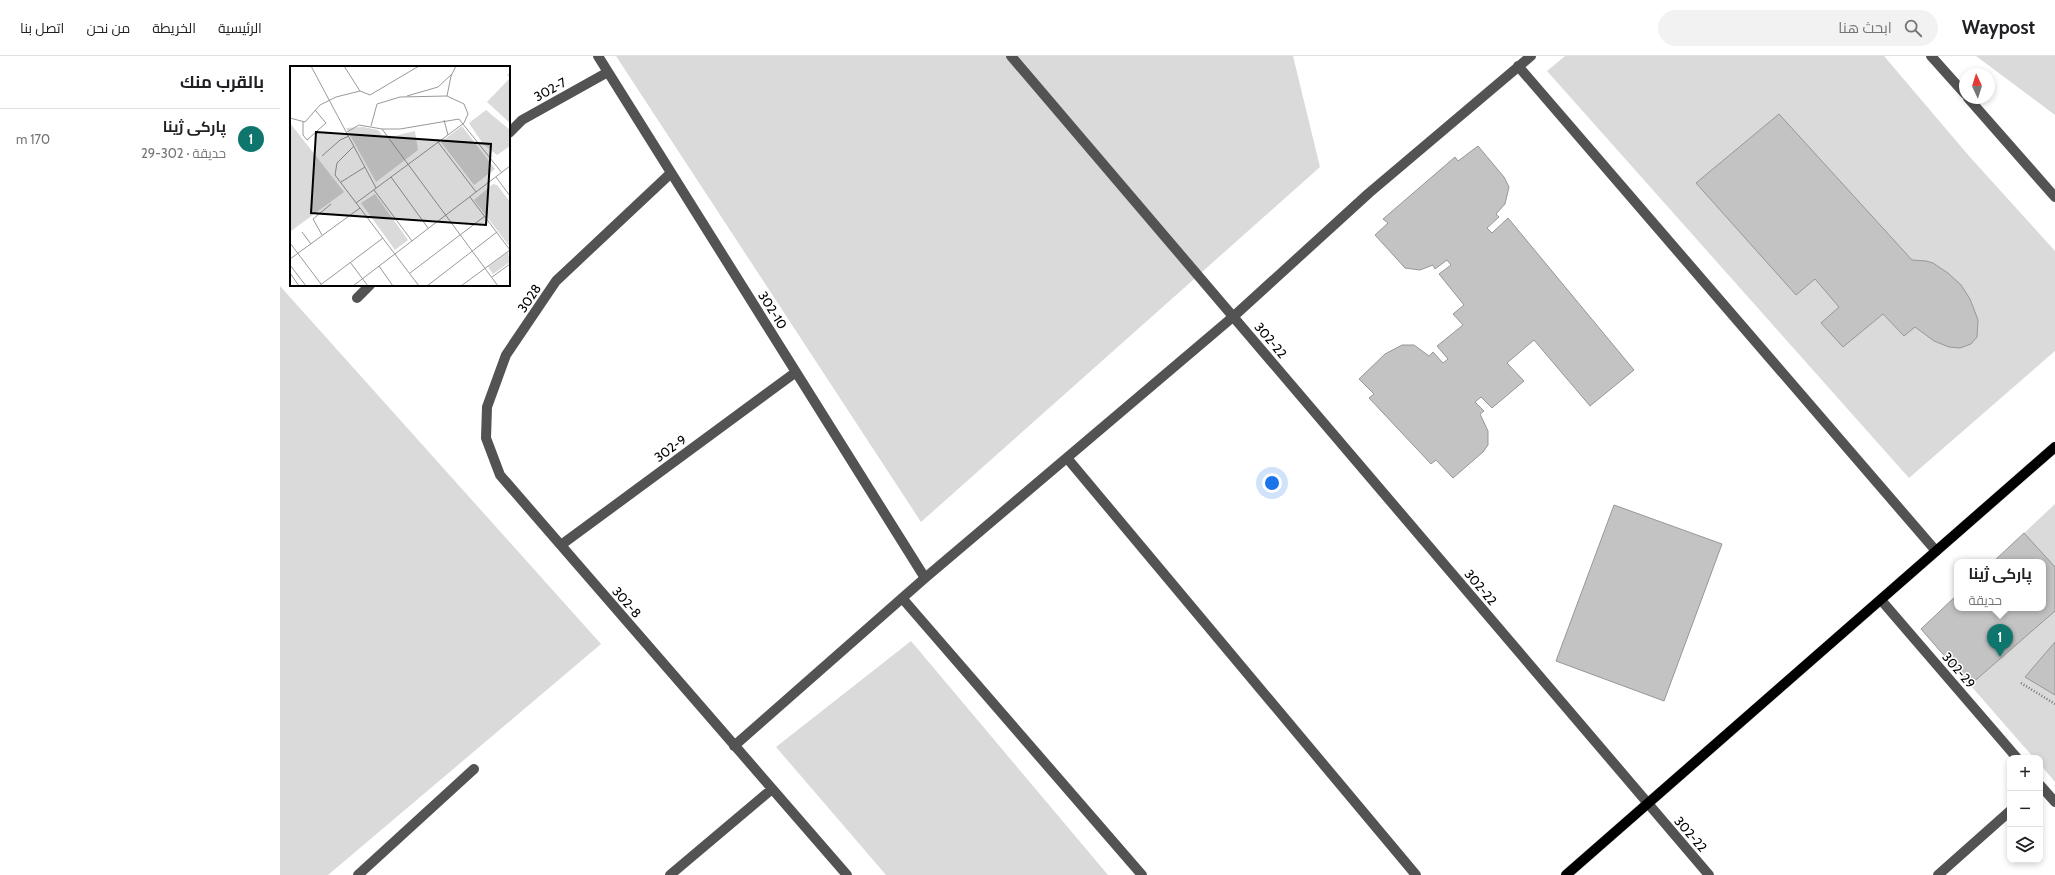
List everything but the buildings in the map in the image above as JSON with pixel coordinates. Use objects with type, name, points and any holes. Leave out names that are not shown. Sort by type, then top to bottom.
[{"type":"main road","points":[[1566,875],[2055,447]]},
{"type":"street","name":"302-10","points":[[598,56],[925,578]]},
{"type":"street","name":"302-22","points":[[1011,56],[1709,875]]},
{"type":"street","points":[[734,746],[925,578],[1234,316],[1369,193],[1531,56]]},
{"type":"street","points":[[1931,56],[1959,87]]},
{"type":"street","points":[[1518,66],[1936,551]]},
{"type":"street","name":"302-7","points":[[510,132],[522,120],[608,72]]},
{"type":"street","points":[[1973,104],[2055,197]]},
{"type":"street","name":"3028","points":[[500,475],[486,438],[487,407],[506,355],[556,281],[671,173]]},
{"type":"street","points":[[357,298],[369,286]]},
{"type":"street","name":"302-9","points":[[561,545],[796,372]]},
{"type":"street","points":[[1067,458],[1416,875]]},
{"type":"street","name":"302-8","points":[[500,475],[847,875]]},
{"type":"street","points":[[902,598],[1142,875]]},
{"type":"street","name":"302-29","points":[[1881,600],[2014,755]]},
{"type":"street","points":[[358,875],[474,769]]},
{"type":"street","points":[[2043,788],[2055,802]]},
{"type":"street","points":[[670,875],[772,789]]},
{"type":"street","points":[[1938,875],[2007,814]]},
{"type":"path","points":[[2021,682],[2055,704]]},
{"type":"shaded area","points":[[616,56],[1293,56],[1320,167],[921,522]]},
{"type":"shaded area","points":[[1565,56],[1884,56],[1969,156],[2055,251],[2055,351],[1909,478],[1547,71]]},
{"type":"shaded area","points":[[1976,56],[2055,56],[2055,115],[1995,70],[1995,68],[1992,68]]},
{"type":"shaded area","points":[[280,286],[601,644],[328,875],[280,875]]},
{"type":"shaded area","points":[[2055,504],[2055,782],[2043,768],[2043,755],[2031,755],[1921,629],[1954,598],[1954,611],[2046,611],[2046,559],[1996,559]]},
{"type":"shaded area","points":[[911,641],[1108,875],[886,875],[776,747]]},
{"type":"place","name":"پارکی ژینا","points":[[2000,657]]}]
